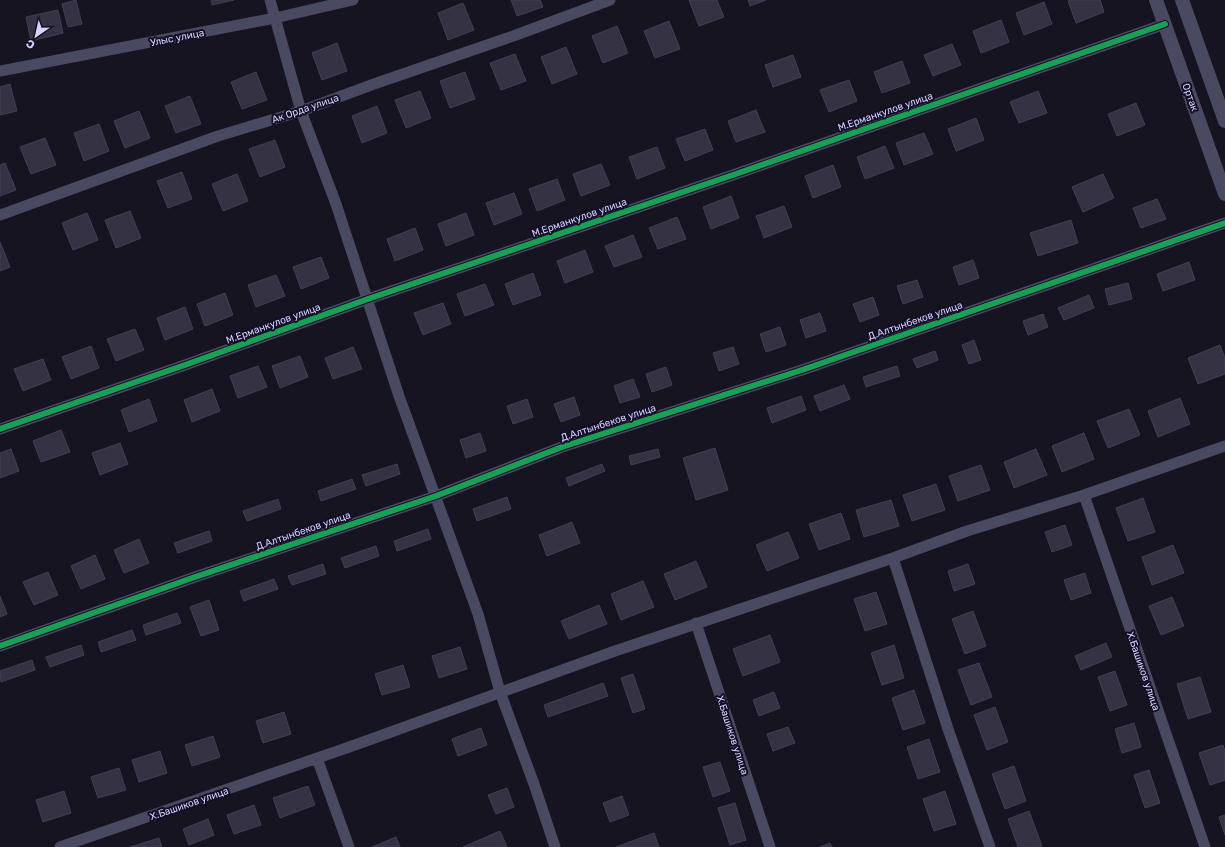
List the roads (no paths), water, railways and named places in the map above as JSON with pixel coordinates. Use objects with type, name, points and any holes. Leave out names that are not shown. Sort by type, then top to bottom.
[{"type":"street","points":[[270,0],[301,111],[336,204],[399,396],[478,614],[500,692],[534,784],[555,847]]},
{"type":"street","name":"Улыс улица","points":[[0,71],[275,18],[353,0]]},
{"type":"street","name":"Ак Орда улица","points":[[0,215],[218,136],[301,111],[610,0]]},
{"type":"street","name":"Ортак","points":[[1156,0],[1225,194]]},
{"type":"street","points":[[1182,0],[1225,121]]},
{"type":"street","name":"М.Ерманкулов улица","points":[[0,429],[186,365],[368,299],[733,175],[1165,24]]},
{"type":"street","name":"Д.Алтынбеков улица","points":[[0,646],[188,580],[436,496],[570,445],[802,370],[1225,223]]},
{"type":"street","name":"Х.Башиков улица","points":[[60,847],[317,758],[696,623],[893,558],[967,531],[1084,495],[1225,446]]},
{"type":"street","name":"Х.Башиков улица","points":[[1084,495],[1205,847]]},
{"type":"street","points":[[893,558],[948,729],[990,847]]},
{"type":"street","name":"Х.Башиков улица","points":[[696,623],[770,847]]},
{"type":"street","points":[[317,758],[349,847]]}]
